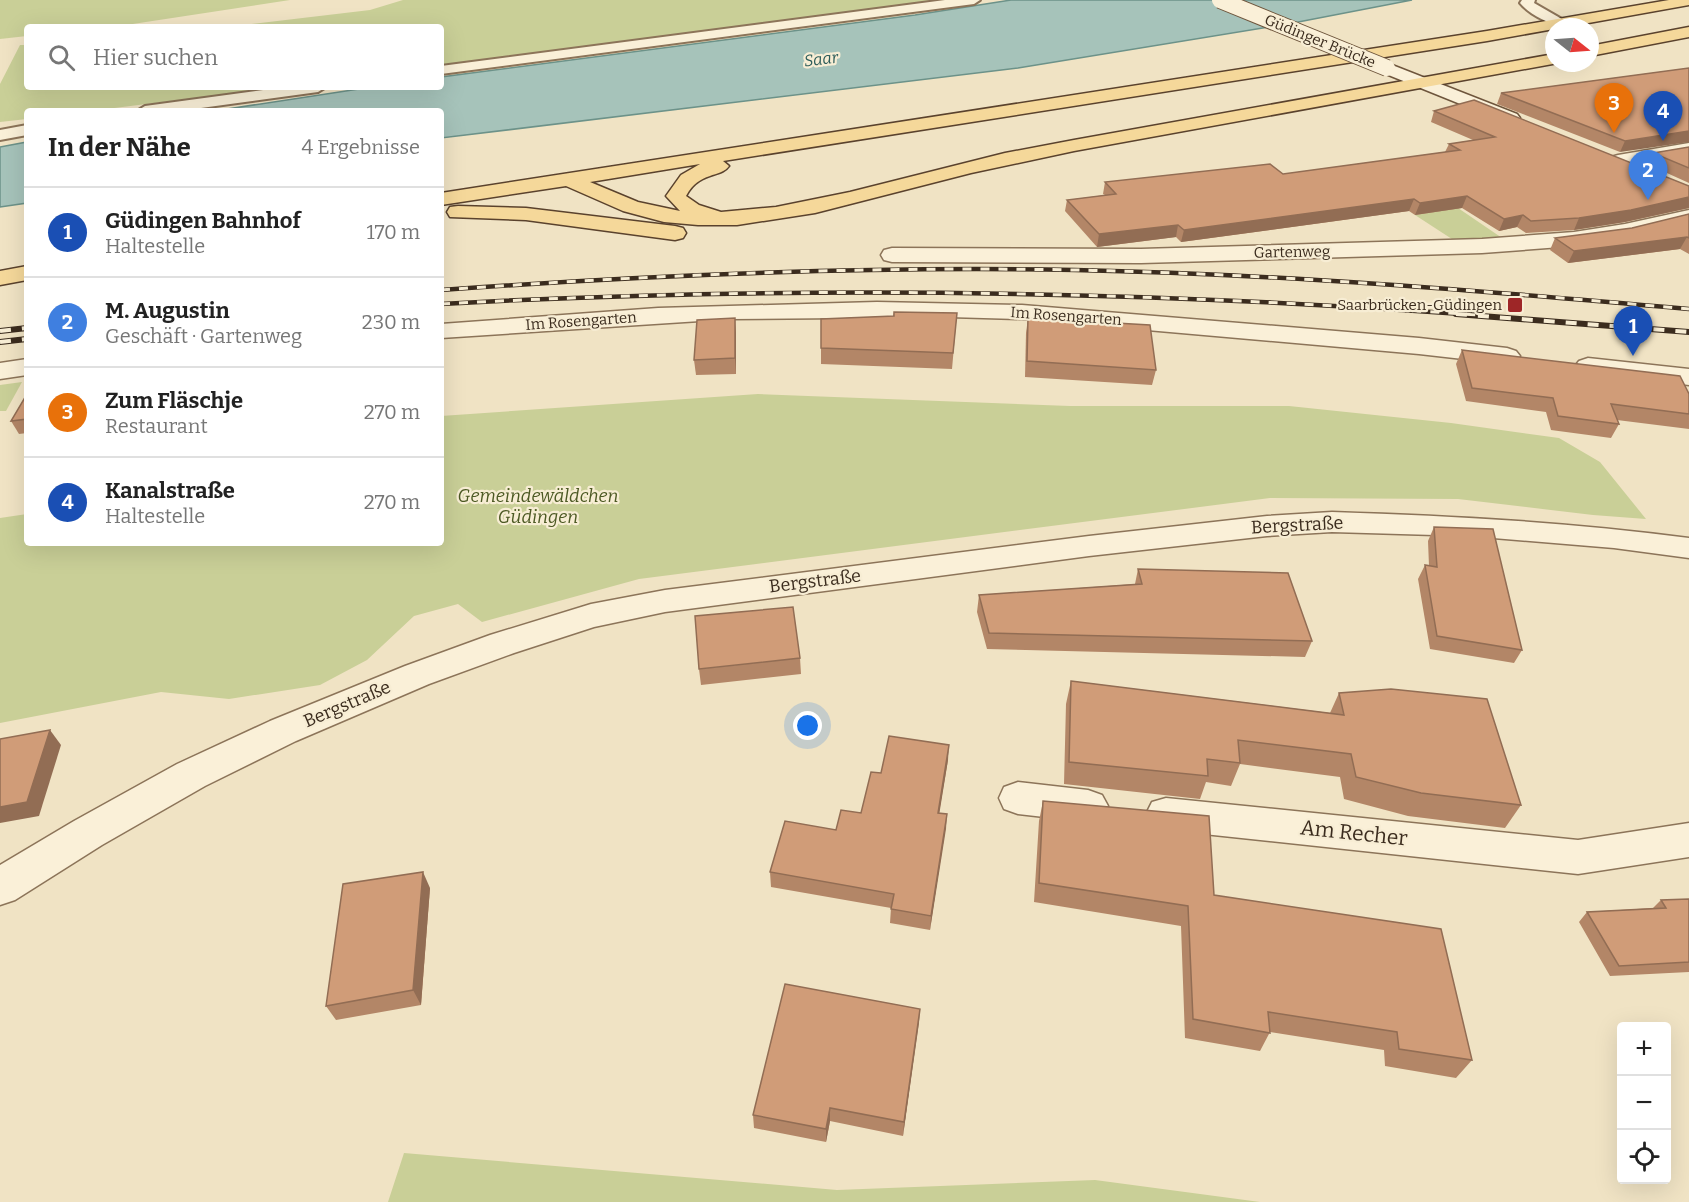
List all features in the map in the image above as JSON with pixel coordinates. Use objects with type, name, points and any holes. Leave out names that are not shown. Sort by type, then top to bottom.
[{"type":"main road","points":[[1599,18],[1689,1]]},
{"type":"main road","points":[[1599,21],[1689,8]]},
{"type":"main road","points":[[444,199],[1545,28]]},
{"type":"main road","points":[[1599,49],[1689,32]]},
{"type":"main road","points":[[568,179],[616,201],[661,214],[700,219],[758,216],[814,206],[1004,159],[1428,84],[1545,61]]},
{"type":"main road","points":[[729,218],[707,214],[680,203],[676,196],[681,184],[692,175],[713,167],[1107,103],[1144,89]]},
{"type":"main road","points":[[444,213],[526,214],[675,234],[704,233],[769,224],[814,206]]},
{"type":"main road","points":[[0,278],[24,274]]},
{"type":"street","name":"Güdinger Brücke","points":[[1220,0],[1526,124]]},
{"type":"street","points":[[1648,174],[1610,157],[1689,149]]},
{"type":"street","name":"Gartenweg","points":[[892,255],[1141,256],[1482,246],[1574,239],[1625,231],[1689,216]]},
{"type":"street","name":"Im Rosengarten","points":[[444,331],[806,309],[952,309],[1034,313],[1372,342],[1524,358]]},
{"type":"street","points":[[1568,363],[1689,377]]},
{"type":"street","points":[[0,370],[24,368]]},
{"type":"street","name":"Bergstraße","points":[[0,887],[88,833],[191,775],[283,731],[417,675],[502,644],[591,616],[654,603],[1089,546],[1267,526],[1332,522],[1469,526],[1614,538],[1689,548]]},
{"type":"street","name":"Am Recher","points":[[1018,798],[1578,857],[1689,840]]},
{"type":"lane","points":[[444,70],[974,0]]},
{"type":"lane","points":[[1529,0],[1526,3],[1548,18]]},
{"type":"lane","points":[[167,108],[296,90]]},
{"type":"lane","points":[[0,135],[24,131]]},
{"type":"green space","points":[[0,0],[290,0],[133,24],[24,24],[24,36],[0,39]]},
{"type":"green space","points":[[403,0],[948,0],[444,67],[444,24],[251,24],[370,10]]},
{"type":"green space","points":[[20,45],[24,45],[24,90],[260,90],[114,108],[24,108],[24,119],[0,122],[0,84]]},
{"type":"green space","points":[[1458,208],[1505,240],[1455,241],[1415,215]]},
{"type":"green space","points":[[22,382],[6,411],[0,411],[0,385]]},
{"type":"green space","name":"Gemeindewäldchen Güdingen","points":[[758,394],[1070,406],[1289,406],[1451,423],[1559,438],[1600,462],[1646,519],[1458,499],[1270,498],[639,579],[482,622],[458,604],[414,616],[367,660],[320,685],[229,699],[161,692],[0,723],[0,518],[24,514],[24,546],[444,546],[444,416]]},
{"type":"green space","points":[[404,1153],[837,1190],[1095,1180],[1260,1202],[388,1202]]},
{"type":"water","name":"Saar","points":[[1011,0],[1412,0],[1293,23],[1018,68],[444,138],[444,108],[234,108],[352,90],[444,90],[444,77],[915,15]]},
{"type":"water","points":[[24,143],[24,203],[0,207],[0,147]]},
{"type":"building","points":[[1689,68],[1689,131],[1625,141],[1501,93]]},
{"type":"building","points":[[1474,100],[1689,186],[1689,197],[1631,210],[1579,218],[1531,221],[1523,215],[1504,219],[1467,196],[1420,203],[1414,199],[1184,230],[1178,225],[1099,234],[1067,200],[1116,194],[1105,182],[1270,164],[1283,174],[1460,150],[1449,144],[1495,137],[1434,111]]},
{"type":"building","points":[[1689,147],[1689,168],[1653,153]]},
{"type":"building","points":[[1689,214],[1689,238],[1574,251],[1555,238],[1632,228]]},
{"type":"building","points":[[894,312],[957,313],[953,353],[821,348],[821,319],[894,316]]},
{"type":"building","points":[[735,318],[735,358],[694,360],[697,320]]},
{"type":"building","points":[[1028,318],[1150,325],[1156,370],[1027,361]]},
{"type":"building","points":[[1462,350],[1680,376],[1689,394],[1689,414],[1611,404],[1619,424],[1558,416],[1553,398],[1472,388]]},
{"type":"building","points":[[24,399],[24,419],[11,421]]},
{"type":"building","points":[[1434,527],[1493,529],[1522,650],[1437,636],[1425,565],[1437,567]]},
{"type":"building","points":[[1138,569],[1288,573],[1312,641],[989,633],[979,595],[1142,584]]},
{"type":"building","points":[[793,607],[800,658],[699,669],[695,616]]},
{"type":"building","points":[[1071,681],[1344,715],[1339,693],[1391,689],[1487,699],[1521,805],[1421,793],[1356,777],[1351,754],[1238,740],[1240,763],[1207,759],[1208,776],[1069,762]]},
{"type":"building","points":[[50,730],[27,802],[0,807],[0,739]]},
{"type":"building","points":[[889,736],[949,745],[938,813],[947,814],[931,916],[891,909],[894,894],[770,872],[785,821],[836,830],[841,810],[861,813],[871,772],[881,773]]},
{"type":"building","points":[[1043,801],[1209,816],[1214,895],[1441,929],[1472,1060],[1399,1049],[1397,1032],[1268,1012],[1270,1033],[1193,1019],[1188,906],[1039,883]]},
{"type":"building","points":[[423,872],[413,990],[326,1006],[343,884]]},
{"type":"building","points":[[1689,899],[1689,962],[1619,966],[1587,912],[1666,908],[1661,900]]},
{"type":"building","points":[[785,984],[920,1009],[904,1122],[830,1108],[826,1129],[753,1115]]},
{"type":"railway","points":[[444,290],[758,273],[916,269],[1075,270],[1306,279],[1689,309]]},
{"type":"railway","points":[[444,304],[700,294],[959,293],[1218,300],[1477,315]]},
{"type":"railway","points":[[1456,314],[1689,332]]},
{"type":"railway","points":[[0,331],[24,328]]},
{"type":"railway","points":[[0,342],[24,339]]},
{"type":"place","name":"Zum Fläschje","points":[[1614,133]]},
{"type":"place","name":"Kanalstraße","points":[[1663,141]]},
{"type":"place","name":"M. Augustin","points":[[1648,200]]},
{"type":"place","name":"Saarbrücken-Güdingen","points":[[1515,305]]},
{"type":"place","name":"Güdingen Bahnhof","points":[[1633,356]]}]
